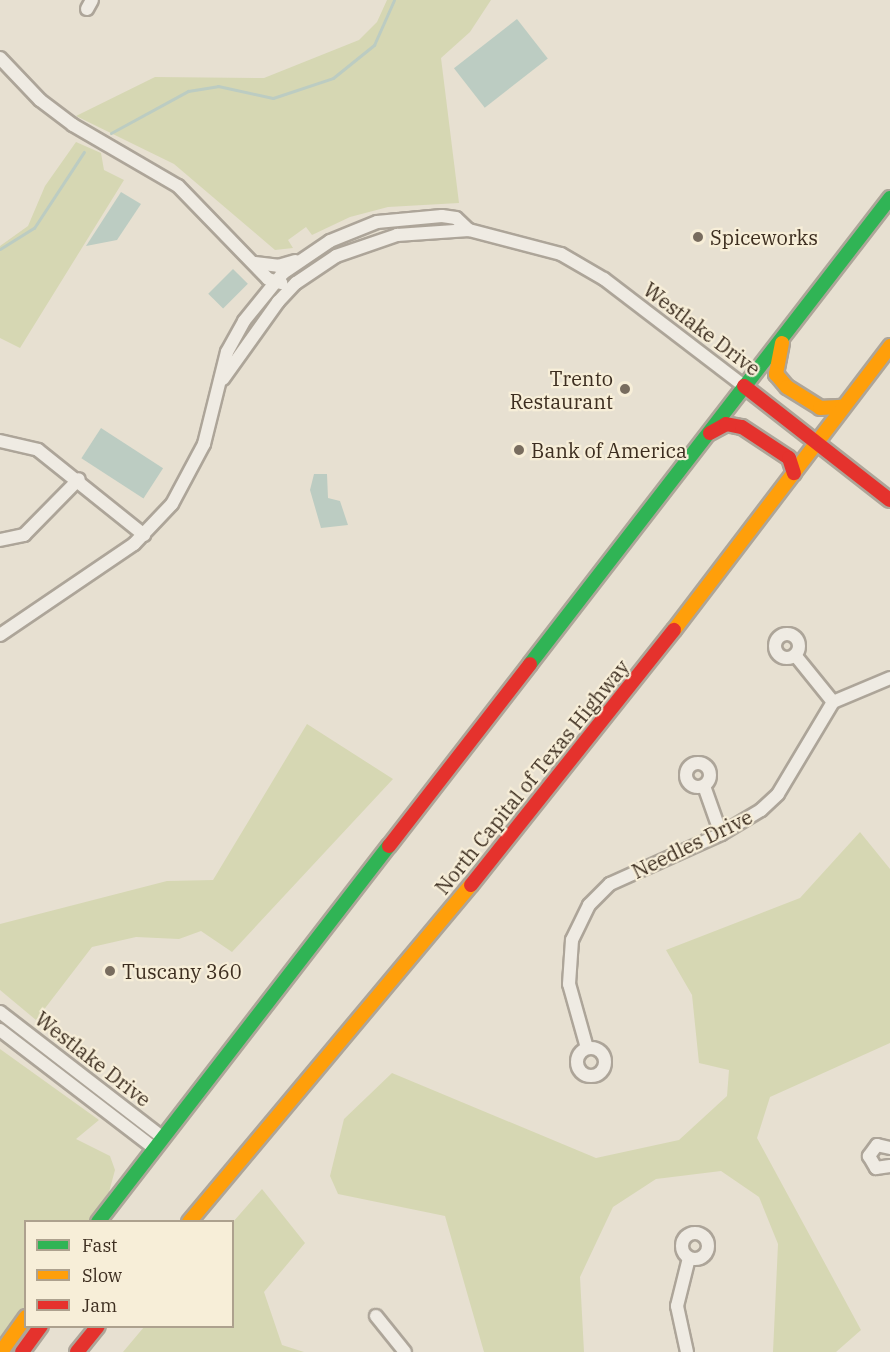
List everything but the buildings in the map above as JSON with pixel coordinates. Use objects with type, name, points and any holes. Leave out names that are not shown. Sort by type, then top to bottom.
[{"type":"main road","points":[[99,1220],[890,198]]},
{"type":"main road","points":[[790,326],[777,354],[776,374],[820,408],[842,407]]},
{"type":"main road","name":"North Capital of Texas Highway","points":[[190,1220],[417,952],[663,645],[794,472],[814,442],[890,346]]},
{"type":"main road","name":"Westlake Drive","points":[[744,386],[890,500]]},
{"type":"main road","points":[[705,436],[735,423],[789,458],[794,472]]},
{"type":"main road","points":[[1,1352],[24,1320]]},
{"type":"main road","points":[[21,1352],[39,1328]]},
{"type":"main road","points":[[77,1352],[96,1328]]},
{"type":"street","points":[[0,58],[40,100],[73,125],[178,186],[275,282],[296,283]]},
{"type":"street","name":"Westlake Drive","points":[[0,635],[144,535],[172,504],[189,476],[204,444],[223,379],[227,352],[275,282],[298,260],[346,234],[398,217],[456,218],[469,230]]},
{"type":"street","name":"Westlake Drive","points":[[223,379],[261,321],[296,283],[336,256],[374,240],[469,230],[561,254],[604,279],[744,386]]},
{"type":"street","points":[[255,263],[278,266],[298,260]]},
{"type":"street","points":[[0,441],[38,450],[79,479],[144,535]]},
{"type":"street","points":[[0,540],[24,535],[79,479]]},
{"type":"street","points":[[795,655],[832,702],[890,678]]},
{"type":"street","name":"Needles Drive","points":[[587,1048],[569,984],[572,940],[589,905],[610,884],[721,834],[778,794],[832,702]]},
{"type":"street","points":[[704,786],[721,834]]},
{"type":"street","name":"Westlake Drive","points":[[0,1012],[158,1142]]},
{"type":"street","name":"Westlake Drive","points":[[0,1030],[158,1142]]},
{"type":"street","points":[[890,1148],[877,1145],[869,1156],[876,1168],[890,1166]]},
{"type":"street","points":[[687,1352],[677,1306],[689,1258]]},
{"type":"street","points":[[376,1316],[405,1352]]},
{"type":"green space","points":[[387,0],[491,0],[470,32],[441,58],[459,203],[388,207],[350,217],[312,235],[306,227],[288,240],[293,248],[275,250],[174,164],[76,116],[155,77],[264,78],[359,40],[377,22]]},
{"type":"green space","points":[[76,142],[101,153],[104,170],[124,180],[20,348],[0,338],[0,246],[28,226],[45,186]]},
{"type":"green space","points":[[307,724],[393,779],[232,952],[201,931],[179,939],[136,937],[92,947],[36,1020],[0,990],[0,924],[167,881],[213,880]]},
{"type":"green space","points":[[860,832],[890,869],[890,1043],[770,1097],[757,1138],[861,1330],[836,1352],[773,1352],[778,1244],[759,1197],[721,1171],[656,1179],[613,1207],[580,1277],[584,1352],[484,1352],[445,1216],[338,1194],[330,1176],[344,1119],[392,1073],[596,1158],[679,1140],[727,1096],[729,1070],[699,1063],[692,995],[666,950],[800,898]]},
{"type":"green space","points":[[0,1049],[99,1120],[76,1139],[110,1156],[115,1170],[105,1207],[94,1220],[24,1220],[24,1311],[0,1343]]},
{"type":"green space","points":[[262,1189],[305,1243],[264,1292],[282,1345],[304,1352],[123,1352],[143,1328],[234,1328],[234,1221]]},
{"type":"shaded area","points":[[517,19],[548,58],[485,108],[454,68]]},
{"type":"shaded area","points":[[121,192],[141,204],[117,240],[86,246]]},
{"type":"shaded area","points":[[233,269],[248,284],[223,309],[208,294]]},
{"type":"shaded area","points":[[101,428],[163,468],[143,498],[81,458]]},
{"type":"shaded area","points":[[314,474],[327,474],[328,498],[340,501],[348,525],[321,528],[310,490]]},
{"type":"waterway","points":[[111,133],[188,91],[218,86],[273,98],[333,78],[374,45],[394,0]]},
{"type":"waterway","points":[[0,249],[34,228],[84,152]]},
{"type":"traffic: fast","points":[[530,664],[890,198]]},
{"type":"traffic: fast","points":[[100,1220],[389,846]]},
{"type":"traffic: slow","points":[[782,343],[776,374],[787,387],[820,408],[842,407]]},
{"type":"traffic: slow","points":[[674,630],[890,346]]},
{"type":"traffic: slow","points":[[191,1220],[471,885]]},
{"type":"traffic: slow","points":[[1,1352],[24,1320]]},
{"type":"traffic: jam","points":[[744,386],[890,500]]},
{"type":"traffic: jam","points":[[710,433],[726,424],[742,427],[789,458],[794,473]]},
{"type":"traffic: jam","points":[[471,885],[674,630]]},
{"type":"traffic: jam","points":[[389,846],[530,664]]},
{"type":"traffic: jam","points":[[22,1352],[40,1328]]},
{"type":"traffic: jam","points":[[77,1352],[96,1328]]},
{"type":"place","name":"Spiceworks","points":[[698,237]]},
{"type":"place","name":"Trento Restaurant","points":[[625,389]]},
{"type":"place","name":"Bank of America","points":[[519,450]]},
{"type":"place","name":"Tuscany 360","points":[[110,971]]}]
